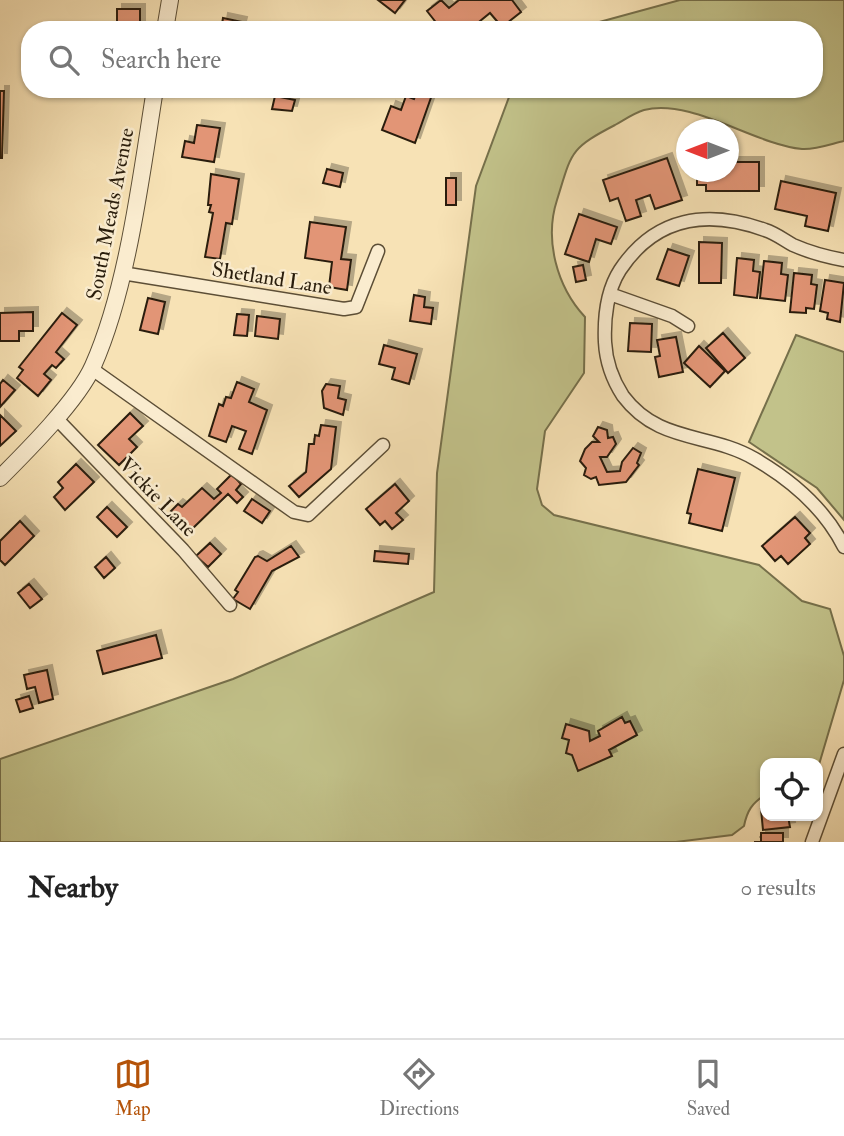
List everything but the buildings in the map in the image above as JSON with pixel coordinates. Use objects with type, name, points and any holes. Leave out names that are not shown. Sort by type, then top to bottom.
[{"type":"street","points":[[166,21],[170,0]]},
{"type":"street","name":"South Meads Avenue","points":[[0,478],[56,418],[92,369],[115,303],[122,273],[153,98]]},
{"type":"street","points":[[844,260],[795,246],[768,230],[742,223],[692,219],[673,224],[641,244],[618,272],[604,321],[605,351],[613,381],[632,407],[654,425],[752,457],[804,494],[836,531],[844,547]]},
{"type":"street","name":"Shetland Lane","points":[[122,273],[344,309],[356,307],[362,298],[378,251]]},
{"type":"street","points":[[610,294],[673,316],[688,326]]},
{"type":"street","points":[[92,369],[294,512],[308,515],[383,445]]},
{"type":"street","name":"Vickie Lane","points":[[56,418],[183,551],[230,605]]},
{"type":"street","points":[[812,842],[844,754]]},
{"type":"green space","points":[[680,0],[844,0],[844,141],[802,149],[739,130],[739,119],[710,119],[682,110],[663,108],[637,113],[580,147],[566,171],[553,215],[552,231],[560,277],[575,305],[585,317],[584,373],[545,431],[537,489],[542,505],[554,515],[759,565],[802,601],[830,609],[844,656],[844,680],[821,758],[760,758],[760,799],[751,808],[744,826],[732,835],[676,842],[0,842],[0,759],[233,679],[434,592],[437,473],[476,186],[509,98],[823,98],[823,21],[603,21]]},
{"type":"green space","points":[[796,335],[844,352],[844,520],[817,488],[749,442]]}]
